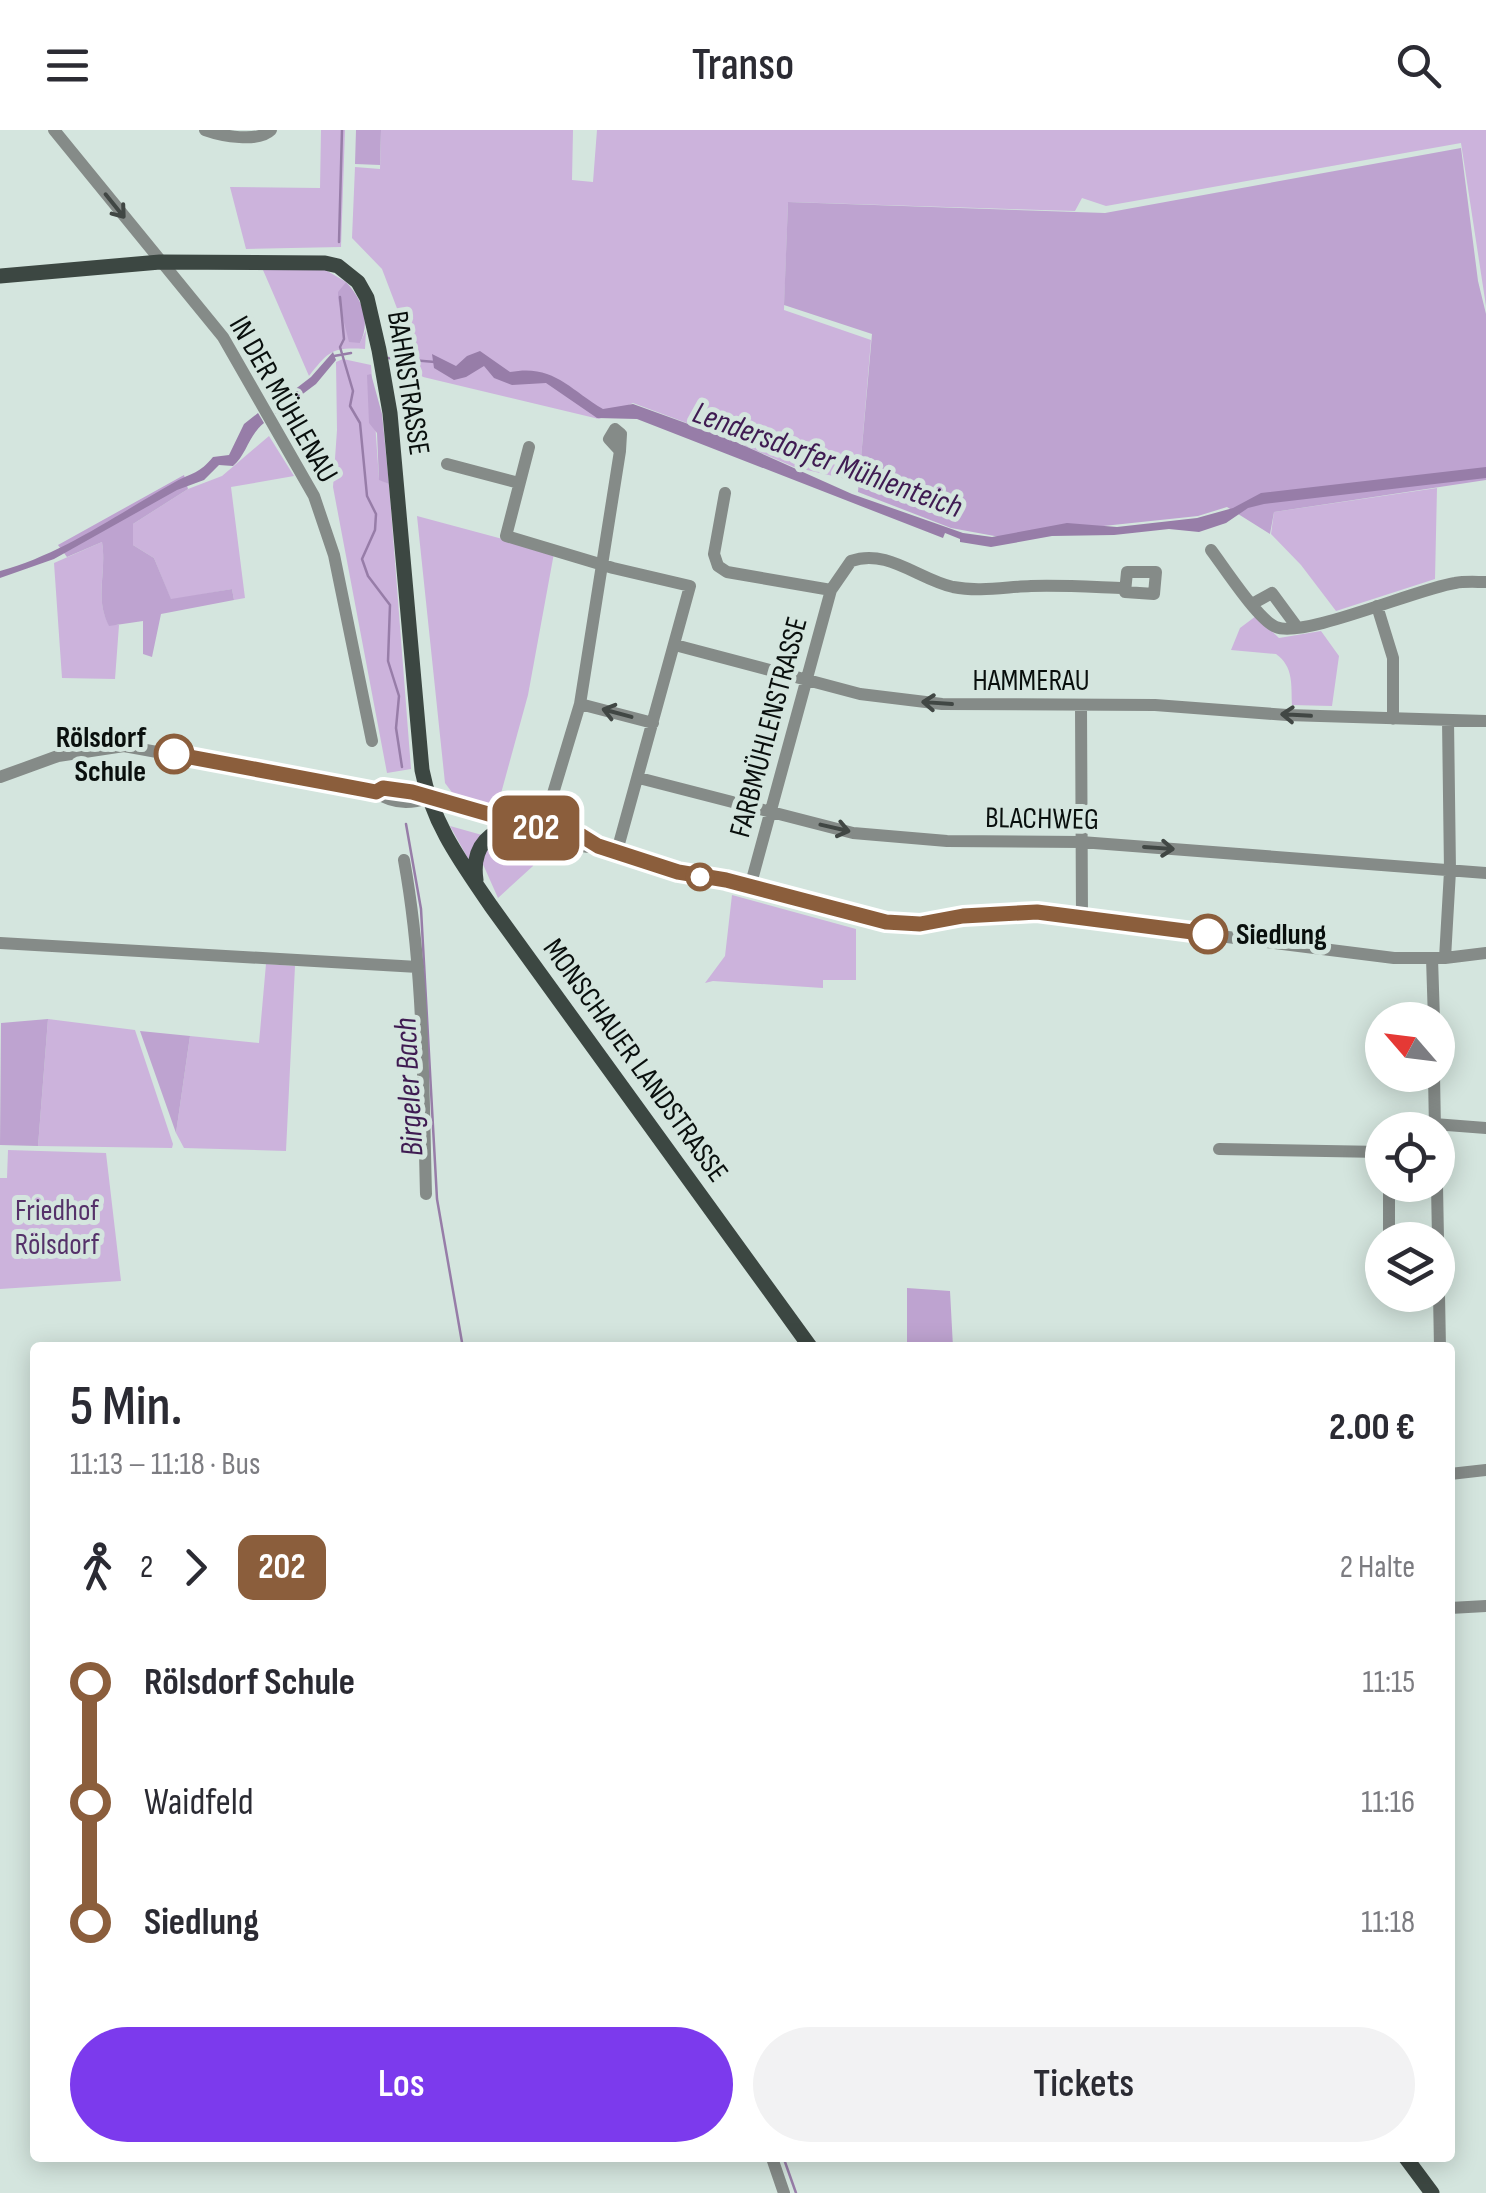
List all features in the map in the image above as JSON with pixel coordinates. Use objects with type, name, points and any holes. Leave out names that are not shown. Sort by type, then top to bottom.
[{"type":"main road","name":"BAHNSTRASSE","points":[[0,276],[160,262],[325,262],[338,266],[358,282],[367,298],[390,414],[422,770],[428,798]]},
{"type":"main road","name":"MONSCHAUER LANDSTRASSE","points":[[428,798],[452,848],[476,884],[807,1342]]},
{"type":"main road","points":[[476,884],[476,858],[482,842],[498,829],[523,824]]},
{"type":"main road","points":[[1409,2162],[1432,2193]]},
{"type":"street","name":"IN DER MÜHLENAU","points":[[54,130],[223,337],[314,496],[328,536],[372,741]]},
{"type":"street","points":[[205,130],[262,136],[271,130]]},
{"type":"street","points":[[529,447],[506,536],[690,586],[618,851]]},
{"type":"street","points":[[547,831],[580,704],[620,451]]},
{"type":"street","points":[[447,464],[519,483]]},
{"type":"street","name":"FARBMÜHLENSTRASSE","points":[[725,493],[714,554],[718,566],[727,572],[831,590],[750,887]]},
{"type":"street","points":[[1211,550],[1275,627],[1296,628],[1456,582],[1486,582]]},
{"type":"street","points":[[831,590],[851,561],[872,555],[936,583],[958,588],[1126,588]]},
{"type":"street","points":[[1252,604],[1272,593],[1296,628]]},
{"type":"street","points":[[1377,606],[1393,658],[1394,718]]},
{"type":"street","name":"HAMMERAU","points":[[675,645],[860,694],[942,704],[1155,705],[1287,715],[1486,721]]},
{"type":"street","points":[[580,704],[654,723]]},
{"type":"street","points":[[1080,706],[1082,918]]},
{"type":"street","points":[[1435,1002],[1450,871],[1448,720]]},
{"type":"street","points":[[0,778],[69,754],[124,746],[376,792],[384,798],[411,804],[428,798],[547,831],[556,838],[652,861],[678,872],[716,878],[886,922],[956,912],[963,916],[1037,912],[1394,958],[1486,953]]},
{"type":"street","name":"BLACHWEG","points":[[638,778],[771,814],[872,834],[948,841],[1081,842],[1486,872]]},
{"type":"street","points":[[404,860],[418,967],[426,1194]]},
{"type":"street","points":[[0,943],[418,967]]},
{"type":"street","points":[[1455,1127],[1486,1128]]},
{"type":"street","points":[[1219,1149],[1365,1152]]},
{"type":"street","points":[[1437,1202],[1440,1342]]},
{"type":"street","points":[[1455,1473],[1486,1470]]},
{"type":"street","points":[[1455,1608],[1486,1606]]},
{"type":"street","points":[[773,2162],[784,2193]]},
{"type":"green space","points":[[321,130],[345,130],[341,247],[246,249],[230,187],[320,188]]},
{"type":"green space","points":[[381,130],[573,130],[572,180],[593,182],[597,130],[1486,130],[1486,306],[1461,143],[1106,206],[1082,198],[1075,211],[788,202],[784,310],[871,340],[859,482],[794,467],[633,403],[599,419],[419,376],[404,345],[398,311],[382,269],[352,238],[355,167],[380,169]]},
{"type":"green space","points":[[324,269],[346,282],[340,306],[360,343],[366,330],[365,349],[332,352],[309,376],[263,270]]},
{"type":"green space","points":[[343,359],[371,365],[379,479],[389,484],[411,769],[387,773],[333,487],[336,362]]},
{"type":"green space","points":[[269,436],[294,476],[231,487],[245,598],[234,600],[232,589],[171,600],[154,558],[133,545],[133,524],[188,489],[222,476]]},
{"type":"green space","points":[[1437,488],[1435,579],[1336,611],[1271,534],[1274,512]]},
{"type":"green space","points":[[417,516],[554,553],[528,695],[497,808],[454,795],[445,783]]},
{"type":"green space","points":[[102,542],[102,605],[109,625],[119,625],[115,679],[62,678],[54,563]]},
{"type":"green space","points":[[1256,616],[1279,638],[1321,631],[1339,656],[1332,706],[1292,705],[1290,677],[1282,659],[1276,654],[1231,650],[1240,628]]},
{"type":"green space","points":[[450,826],[482,835],[471,864]]},
{"type":"green space","points":[[508,835],[537,842],[533,866],[498,898],[482,862],[490,842]]},
{"type":"green space","points":[[732,895],[856,929],[856,980],[823,980],[823,988],[705,983],[725,956]]},
{"type":"green space","points":[[266,964],[295,966],[286,1151],[184,1148],[176,1133],[190,1036],[259,1043]]},
{"type":"green space","points":[[48,1019],[135,1030],[172,1148],[38,1146]]},
{"type":"green space","name":"Friedhof Rölsdorf","points":[[8,1150],[106,1153],[121,1281],[0,1289],[0,1178],[7,1178]]},
{"type":"shaded area","points":[[356,130],[381,130],[380,165],[355,164]]},
{"type":"shaded area","points":[[1461,148],[1486,314],[1486,480],[1274,512],[1270,534],[1227,507],[1198,516],[1000,537],[951,528],[858,492],[872,334],[784,305],[788,202],[1105,213]]},
{"type":"shaded area","points":[[346,282],[363,311],[365,327],[360,343],[349,342],[338,299]]},
{"type":"shaded area","points":[[480,351],[510,372],[538,371],[549,375],[603,409],[633,404],[727,438],[852,494],[963,533],[992,537],[1067,523],[1117,527],[1197,518],[1233,508],[1261,493],[1486,467],[1486,478],[1264,504],[1199,532],[1169,529],[1052,536],[991,547],[960,542],[945,533],[943,538],[637,419],[597,418],[546,383],[512,385],[494,378],[484,366],[454,380],[434,368],[432,354],[456,366]]},
{"type":"shaded area","points":[[333,352],[336,360],[316,384],[276,414],[272,407],[311,377]]},
{"type":"shaded area","points":[[371,374],[382,414],[389,484],[379,480],[377,433],[369,423],[367,375]]},
{"type":"shaded area","points":[[258,413],[264,423],[233,466],[219,465],[204,480],[177,490],[54,559],[0,578],[0,571],[68,544],[200,470],[213,457],[229,455],[244,424]]},
{"type":"shaded area","points":[[184,475],[188,489],[133,524],[133,545],[154,558],[171,599],[232,589],[234,600],[161,614],[152,657],[143,654],[143,621],[109,626],[102,605],[102,542],[67,557],[58,545]]},
{"type":"shaded area","points":[[48,1019],[38,1146],[0,1145],[1,1023]]},
{"type":"shaded area","points":[[140,1031],[190,1036],[176,1133]]},
{"type":"shaded area","points":[[907,1288],[950,1291],[953,1342],[907,1342]]},
{"type":"waterway","name":"Birgeler Bach","points":[[339,242],[342,130]]},
{"type":"waterway","name":"Birgeler Bach","points":[[340,297],[344,339],[340,347],[353,391],[350,406],[360,423],[367,496],[376,514],[375,530],[362,559],[368,576],[390,605],[388,661],[399,696],[396,728],[402,767]]},
{"type":"waterway","name":"Birgeler Bach","points":[[334,356],[351,353]]},
{"type":"waterway","name":"Lendersdorfer Mühlenteich","points":[[388,358],[435,362]]},
{"type":"waterway","name":"Birgeler Bach","points":[[406,824],[421,909],[437,1199],[462,1342]]},
{"type":"waterway","name":"Birgeler Bach","points":[[785,2162],[796,2193]]},
{"type":"bus line","name":"202","points":[[174,754],[376,792],[383,788],[404,790],[551,832],[559,830],[582,836],[598,846],[678,872],[726,880],[886,922],[920,924],[963,916],[1037,912],[1208,934]]},
{"type":"place","name":"Rölsdorf Schule","points":[[174,754]]},
{"type":"place","name":"Siedlung","points":[[1208,934]]}]
